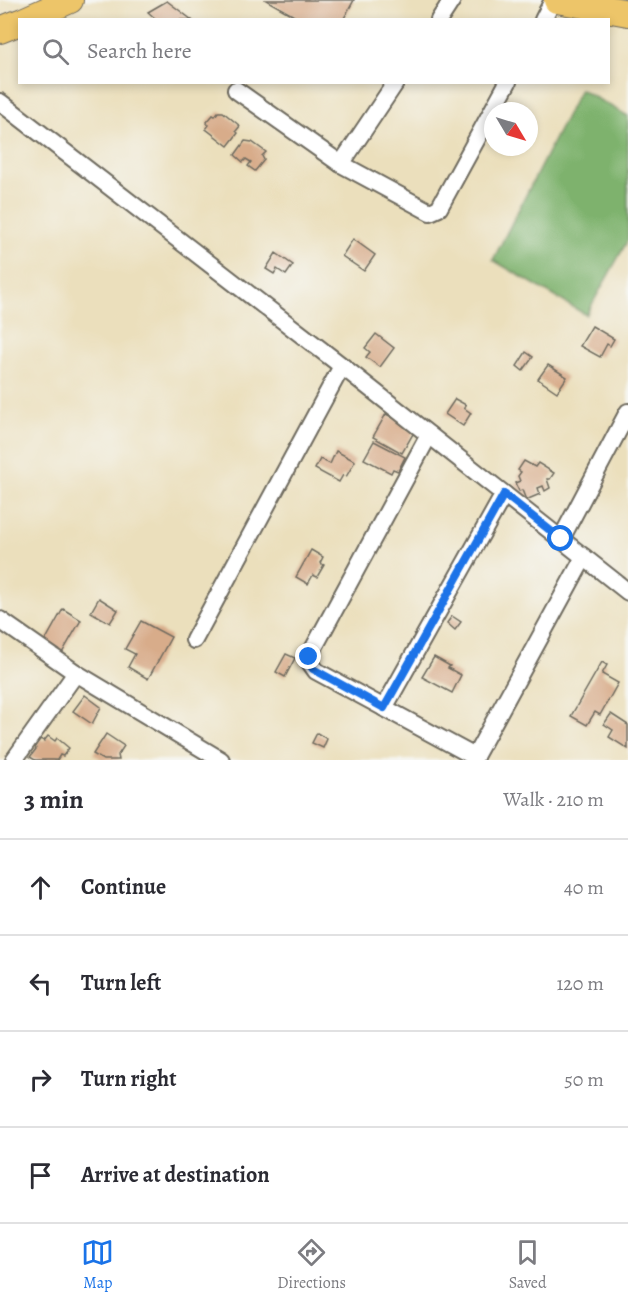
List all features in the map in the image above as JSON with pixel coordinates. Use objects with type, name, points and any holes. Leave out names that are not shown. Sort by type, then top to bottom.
[{"type":"main road","points":[[30,18],[70,0]]},
{"type":"main road","points":[[555,0],[628,14]]},
{"type":"main road","points":[[0,30],[18,23]]},
{"type":"street","points":[[440,18],[452,0]]},
{"type":"street","points":[[544,18],[555,0]]},
{"type":"street","points":[[341,164],[395,84]]},
{"type":"street","points":[[236,90],[341,164],[426,211],[436,210],[507,84]]},
{"type":"street","points":[[0,102],[342,366],[628,592]]},
{"type":"street","points":[[194,640],[342,366]]},
{"type":"street","points":[[561,539],[628,412]]},
{"type":"street","points":[[429,435],[309,657],[313,669],[474,758],[584,557]]},
{"type":"street","points":[[384,708],[504,494]]},
{"type":"street","points":[[0,620],[76,673],[221,760]]},
{"type":"street","points":[[14,760],[76,673]]},
{"type":"green space","points":[[580,89],[628,116],[628,240],[586,315],[493,260]]},
{"type":"building","points":[[266,0],[354,0],[344,18],[298,18]]},
{"type":"building","points":[[167,1],[189,18],[155,18],[148,12]]},
{"type":"building","points":[[218,112],[223,112],[240,126],[236,131],[238,133],[228,146],[206,129],[209,125],[206,123]]},
{"type":"building","points":[[245,141],[252,142],[266,152],[262,156],[264,160],[255,171],[248,166],[251,162],[246,159],[243,162],[235,155]]},
{"type":"building","points":[[353,239],[375,255],[364,271],[342,256]]},
{"type":"building","points":[[276,253],[293,265],[286,275],[277,269],[274,274],[266,269]]},
{"type":"building","points":[[592,326],[614,339],[610,346],[607,344],[600,357],[580,346]]},
{"type":"building","points":[[376,334],[394,348],[380,367],[366,357],[370,352],[365,348]]},
{"type":"building","points":[[526,352],[533,357],[523,371],[517,366]]},
{"type":"building","points":[[548,365],[567,377],[557,392],[538,379]]},
{"type":"building","points":[[455,399],[466,405],[464,408],[471,413],[463,426],[445,414]]},
{"type":"building","points":[[386,414],[407,425],[405,428],[414,432],[402,453],[373,437]]},
{"type":"building","points":[[374,441],[405,457],[398,471],[393,469],[391,473],[364,459]]},
{"type":"building","points":[[336,451],[355,461],[346,477],[343,475],[339,482],[315,469],[320,459],[330,464]]},
{"type":"building","points":[[524,461],[535,467],[538,463],[554,473],[550,479],[547,479],[550,488],[545,491],[543,486],[538,488],[540,494],[526,500],[522,490],[519,491],[515,483],[520,481],[518,476],[521,472],[518,470]]},
{"type":"building","points":[[311,550],[323,557],[320,563],[324,565],[317,577],[313,575],[308,584],[296,577]]},
{"type":"building","points":[[99,598],[118,610],[110,623],[91,612]]},
{"type":"building","points":[[63,609],[81,620],[62,653],[44,643]]},
{"type":"building","points":[[452,616],[461,622],[455,630],[447,623]]},
{"type":"building","points":[[141,621],[171,637],[148,679],[128,667],[135,654],[125,649]]},
{"type":"building","points":[[286,654],[295,658],[285,677],[276,672]]},
{"type":"building","points":[[434,657],[461,675],[452,693],[422,677]]},
{"type":"building","points":[[602,662],[607,665],[602,674],[618,683],[600,715],[595,712],[587,725],[571,716]]},
{"type":"building","points":[[85,695],[101,707],[92,724],[73,711]]},
{"type":"building","points":[[611,714],[628,725],[628,749],[609,737],[613,730],[604,724]]},
{"type":"building","points":[[317,733],[327,739],[323,748],[312,743]]},
{"type":"building","points":[[106,734],[124,746],[118,755],[119,760],[103,760],[93,754]]},
{"type":"building","points":[[48,736],[55,741],[57,738],[69,748],[63,756],[60,755],[57,760],[35,760],[30,757],[40,739],[44,741]]},
{"type":"route","points":[[309,657],[313,669],[384,708],[504,494],[561,539]]}]
